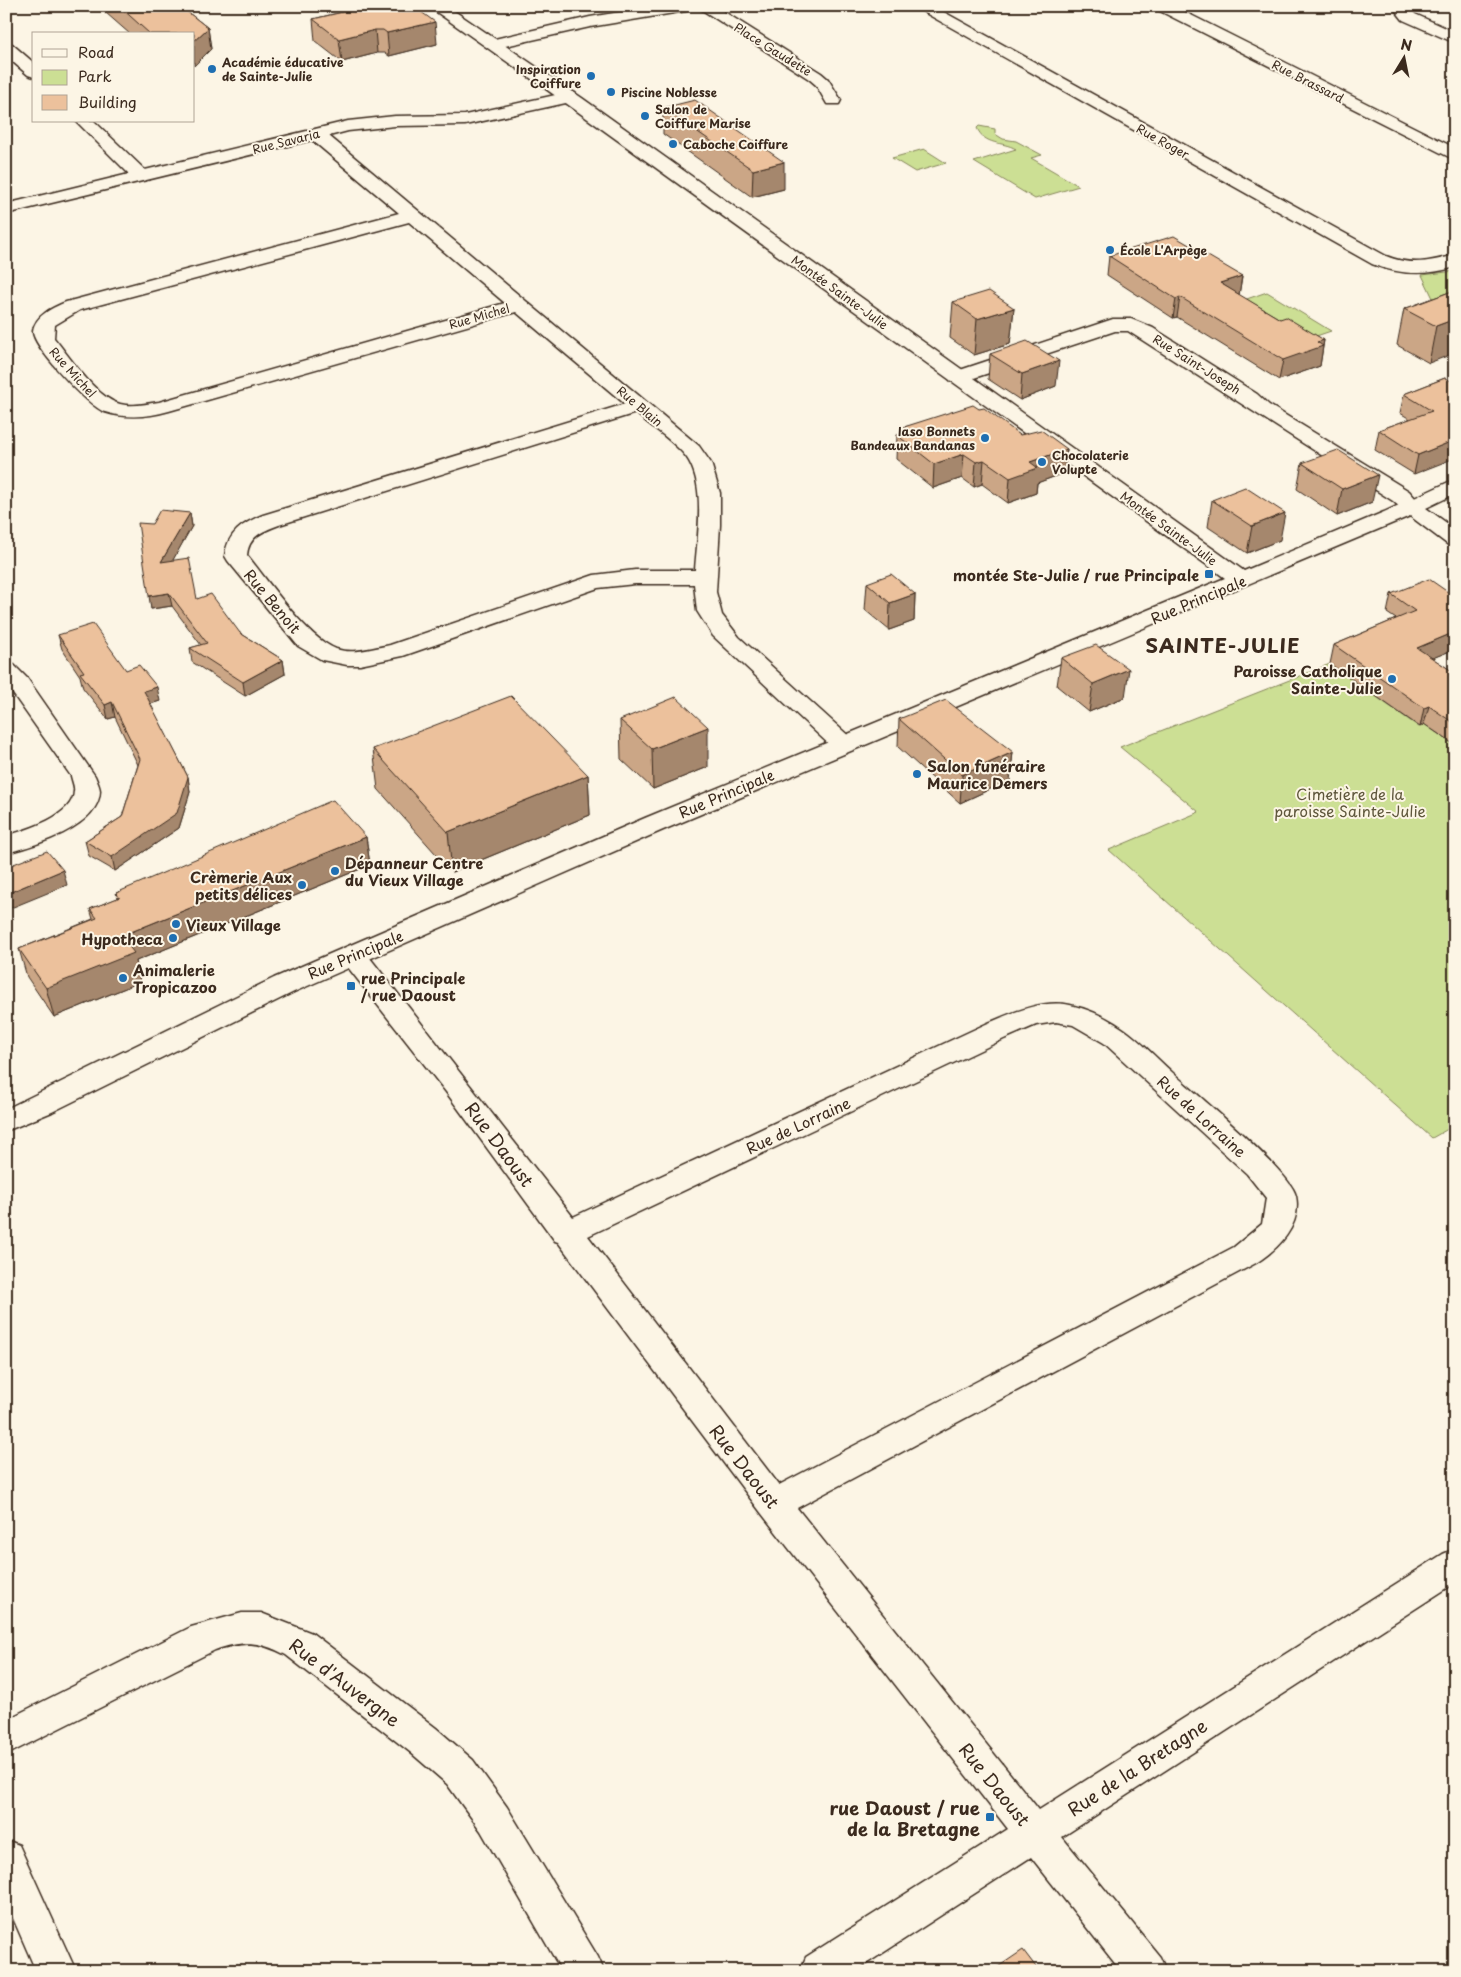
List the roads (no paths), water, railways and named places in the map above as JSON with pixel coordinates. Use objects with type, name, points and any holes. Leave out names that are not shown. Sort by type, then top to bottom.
[{"type":"street","name":"Montée Sainte-Julie","points":[[436,6],[569,97],[1242,580]]},
{"type":"street","points":[[492,44],[590,22],[686,6]]},
{"type":"street","name":"Place Gaudette","points":[[704,6],[815,76],[822,82],[833,100]]},
{"type":"street","name":"Rue Roger","points":[[921,6],[1379,260],[1408,269],[1428,269],[1455,261]]},
{"type":"street","name":"Rue Brassard","points":[[1161,6],[1455,155]]},
{"type":"street","points":[[1400,6],[1401,10],[1409,17],[1455,38]]},
{"type":"street","points":[[6,47],[32,70]]},
{"type":"street","name":"Rue Savaria","points":[[6,208],[316,134],[381,122],[476,119],[569,97]]},
{"type":"street","points":[[85,122],[140,176]]},
{"type":"street","name":"Rue Blain","points":[[316,134],[692,450],[704,469],[709,502],[706,577],[708,610],[720,631],[844,744]]},
{"type":"street","name":"Rue Michel","points":[[414,215],[73,306],[53,316],[43,327],[44,340],[99,401],[114,408],[137,411],[162,407],[519,305]]},
{"type":"street","name":"Rue Saint-Joseph","points":[[958,377],[1113,325],[1132,325],[1250,398],[1262,408],[1401,496],[1429,522],[1455,538]]},
{"type":"street","name":"Rue Benoit","points":[[639,406],[271,520],[256,526],[240,539],[236,556],[306,641],[330,655],[347,658],[377,656],[600,581],[635,577],[706,577]]},
{"type":"street","name":"Rue Principale","points":[[6,1121],[124,1065],[244,1003],[353,955],[654,824],[1242,580],[1412,507],[1455,485]]},
{"type":"street","points":[[6,670],[19,683],[82,776],[87,785],[88,794],[85,803],[64,822],[6,845]]},
{"type":"street","name":"Rue Daoust","points":[[353,955],[456,1085],[566,1233],[774,1504],[994,1784],[1146,1971]]},
{"type":"street","name":"Rue de Lorraine","points":[[566,1233],[783,1133],[996,1030],[1028,1016],[1049,1012],[1082,1018],[1100,1026],[1114,1036],[1257,1166],[1281,1195],[1280,1221],[1273,1234],[1245,1255],[774,1504]]},
{"type":"street","name":"Rue de la Bretagne","points":[[820,1971],[1455,1564]]},
{"type":"street","name":"Rue d'Auvergne","points":[[6,1738],[204,1638],[242,1628],[261,1628],[281,1635],[299,1644],[423,1740],[460,1772],[494,1819],[584,1971]]},
{"type":"street","points":[[6,1858],[56,1971]]},
{"type":"place","name":"Académie éducative de Sainte-Julie","points":[[212,69]]},
{"type":"place","name":"Inspiration Coiffure","points":[[591,76]]},
{"type":"place","name":"Piscine Noblesse","points":[[611,92]]},
{"type":"place","name":"Salon de Coiffure Marise","points":[[645,116]]},
{"type":"place","name":"Caboche Coiffure","points":[[673,144]]},
{"type":"place","name":"École L'Arpège","points":[[1110,250]]},
{"type":"place","name":"Iaso Bonnets Bandeaux Bandanas","points":[[985,438]]},
{"type":"place","name":"Chocolaterie Volupte","points":[[1042,462]]},
{"type":"place","name":"montée Ste-Julie / rue Principale","points":[[1209,574]]},
{"type":"place","name":"Paroisse Catholique Sainte-Julie","points":[[1392,679]]},
{"type":"place","name":"Salon funéraire Maurice Demers","points":[[917,774]]},
{"type":"place","name":"Dépanneur Centre du Vieux Village","points":[[335,871]]},
{"type":"place","name":"Crèmerie Aux petits délices","points":[[302,885]]},
{"type":"place","name":"Vieux Village","points":[[176,924]]},
{"type":"place","name":"Hypotheca","points":[[173,938]]},
{"type":"place","name":"Animalerie Tropicazoo","points":[[123,978]]},
{"type":"place","name":"rue Principale / rue Daoust","points":[[351,986]]},
{"type":"place","name":"rue Daoust / rue de la Bretagne","points":[[990,1817]]},
{"type":"district","name":"SAINTE-JULIE","points":[[1223,645]]},
{"type":"park label","name":"Cimetière de la paroisse Sainte-Julie","points":[[1350,802]]}]
